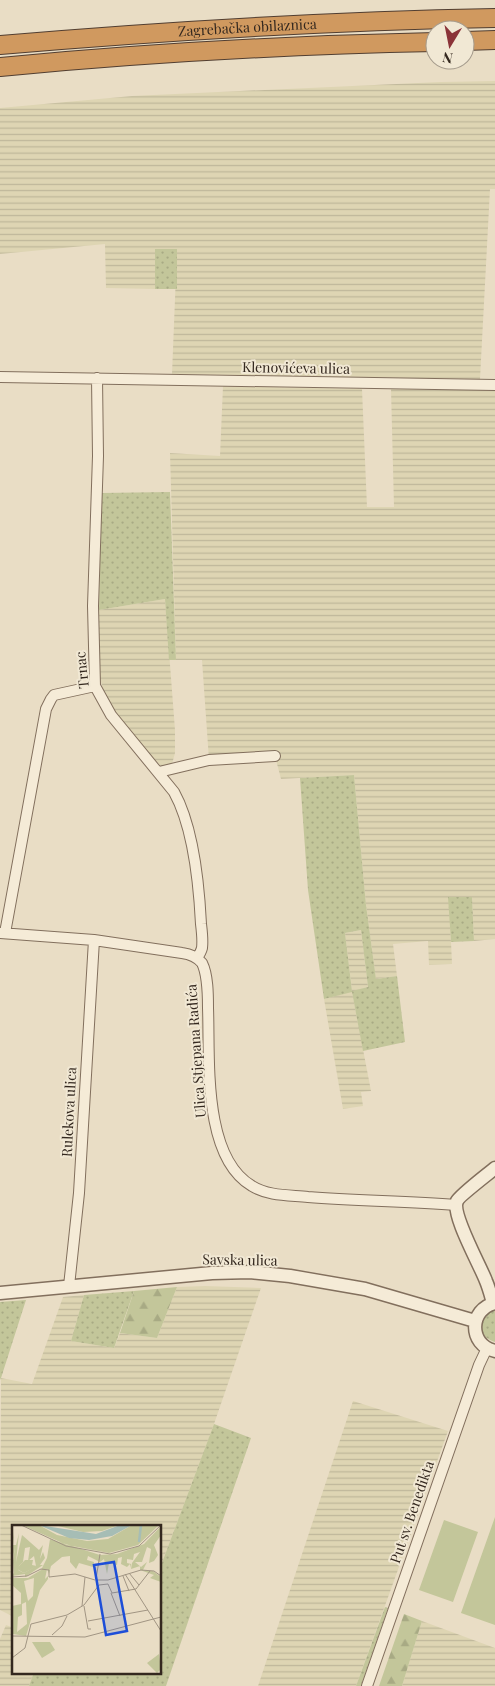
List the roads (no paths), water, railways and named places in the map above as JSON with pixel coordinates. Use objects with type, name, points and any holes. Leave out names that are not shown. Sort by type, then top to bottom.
[{"type":"highway","name":"Zagrebačka obilaznica","points":[[0,45],[157,32],[354,22],[495,18]]},
{"type":"highway","points":[[475,41],[495,40]]},
{"type":"highway","name":"Zagrebačka obilaznica","points":[[0,67],[159,54],[425,42]]},
{"type":"street","name":"Klenovićeva ulica","points":[[0,377],[495,385]]},
{"type":"street","name":"Trnac","points":[[97,378],[98,456],[93,606],[95,686],[111,715],[159,772],[181,804],[190,839],[200,902],[203,940],[197,958]]},
{"type":"street","points":[[95,686],[54,695],[46,709],[2,933],[94,940],[182,953],[197,958]]},
{"type":"street","points":[[159,772],[209,760],[275,756]]},
{"type":"street","name":"Rulekova ulica","points":[[69,1286],[79,1193],[94,940]]},
{"type":"street","name":"Ulica Stjepana Radića","points":[[197,958],[203,967],[208,1000],[211,1102],[214,1122],[225,1153],[241,1178],[252,1187],[279,1194],[373,1202],[456,1205]]},
{"type":"street","points":[[491,1350],[479,1341],[475,1334],[475,1321],[482,1309],[494,1303],[487,1283],[459,1224],[456,1205],[460,1197],[483,1180],[495,1168]]},
{"type":"street","name":"Savska ulica","points":[[0,1294],[212,1273],[271,1274],[365,1289],[475,1321]]},
{"type":"street","name":"Put sv. Benedikta","points":[[367,1686],[479,1365],[491,1350]]}]
